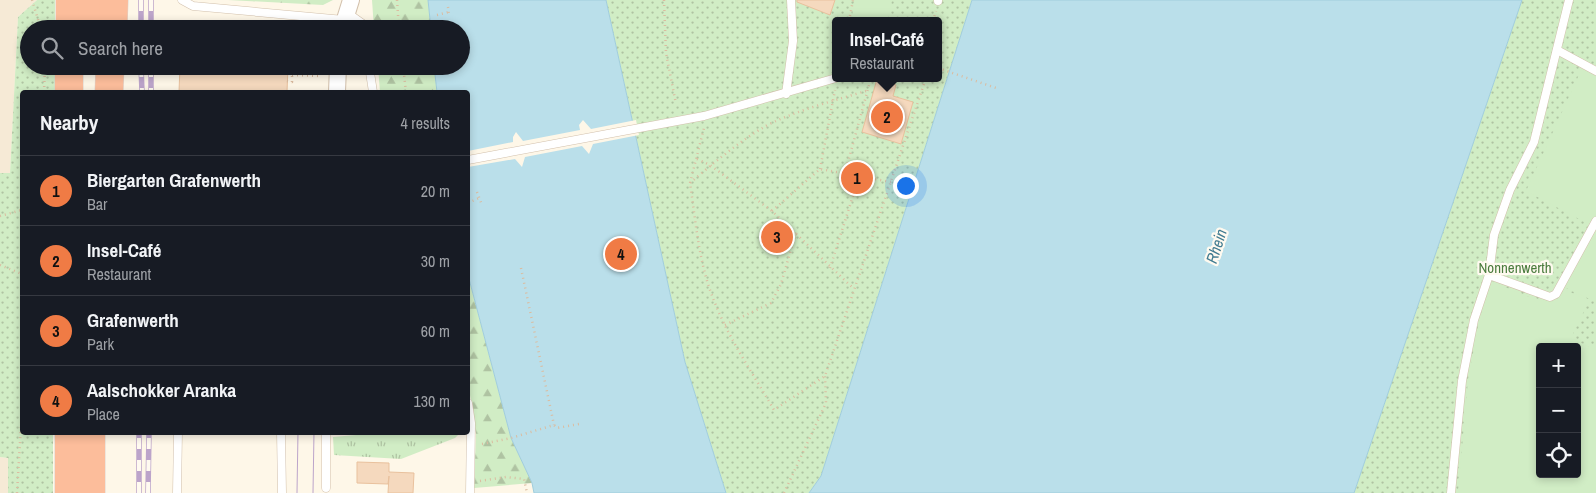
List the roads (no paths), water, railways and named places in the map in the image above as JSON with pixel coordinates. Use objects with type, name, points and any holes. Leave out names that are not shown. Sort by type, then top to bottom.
[{"type":"highway","points":[[70,0],[70,20]]},
{"type":"highway","points":[[92,20],[93,0]]},
{"type":"highway","points":[[113,20],[114,0]]},
{"type":"highway","points":[[70,75],[70,90]]},
{"type":"highway","points":[[92,75],[92,90]]},
{"type":"highway","points":[[109,90],[110,75]]},
{"type":"highway","points":[[69,435],[69,493]]},
{"type":"highway","points":[[91,435],[91,493]]},
{"type":"street","points":[[337,90],[338,75]]},
{"type":"lane","points":[[182,0],[193,6],[346,15]]},
{"type":"lane","points":[[786,94],[793,41],[791,0]]},
{"type":"lane","points":[[1451,493],[1462,381],[1474,320],[1489,275],[1494,235],[1510,190],[1534,142],[1557,50],[1567,0]]},
{"type":"lane","points":[[1557,50],[1596,70]]},
{"type":"lane","points":[[370,75],[373,90]]},
{"type":"lane","points":[[470,160],[706,115],[786,94],[832,79]]},
{"type":"lane","points":[[1489,275],[1544,297],[1556,294],[1596,221]]},
{"type":"lane","points":[[470,413],[472,423],[470,493]]},
{"type":"lane","points":[[177,493],[178,435]]},
{"type":"lane","points":[[281,435],[282,493]]},
{"type":"lane","points":[[326,435],[326,488]]},
{"type":"water","points":[[428,0],[606,0],[685,362],[726,493],[534,493],[532,483],[511,438],[470,283],[470,90],[437,90],[435,75],[470,75],[470,20],[430,20]]},
{"type":"water","name":"Rhein","points":[[972,0],[1522,0],[1354,493],[809,493],[821,476]]},
{"type":"tram line","points":[[297,493],[298,435]]},
{"type":"tram line","points":[[313,493],[314,435]]},
{"type":"railway","points":[[141,0],[141,20]]},
{"type":"railway","points":[[151,0],[151,20]]},
{"type":"railway","points":[[141,75],[142,90]]},
{"type":"railway","points":[[151,75],[151,90]]},
{"type":"railway","points":[[139,435],[139,493]]},
{"type":"railway","points":[[148,493],[149,435]]},
{"type":"place","name":"Insel-Café","points":[[887,117]]},
{"type":"place","name":"Biergarten Grafenwerth","points":[[857,178]]},
{"type":"place","name":"Grafenwerth","points":[[777,237]]},
{"type":"place","name":"Aalschokker Aranka","points":[[621,254]]},
{"type":"park label","name":"Nonnenwerth","points":[[1515,268]]}]
